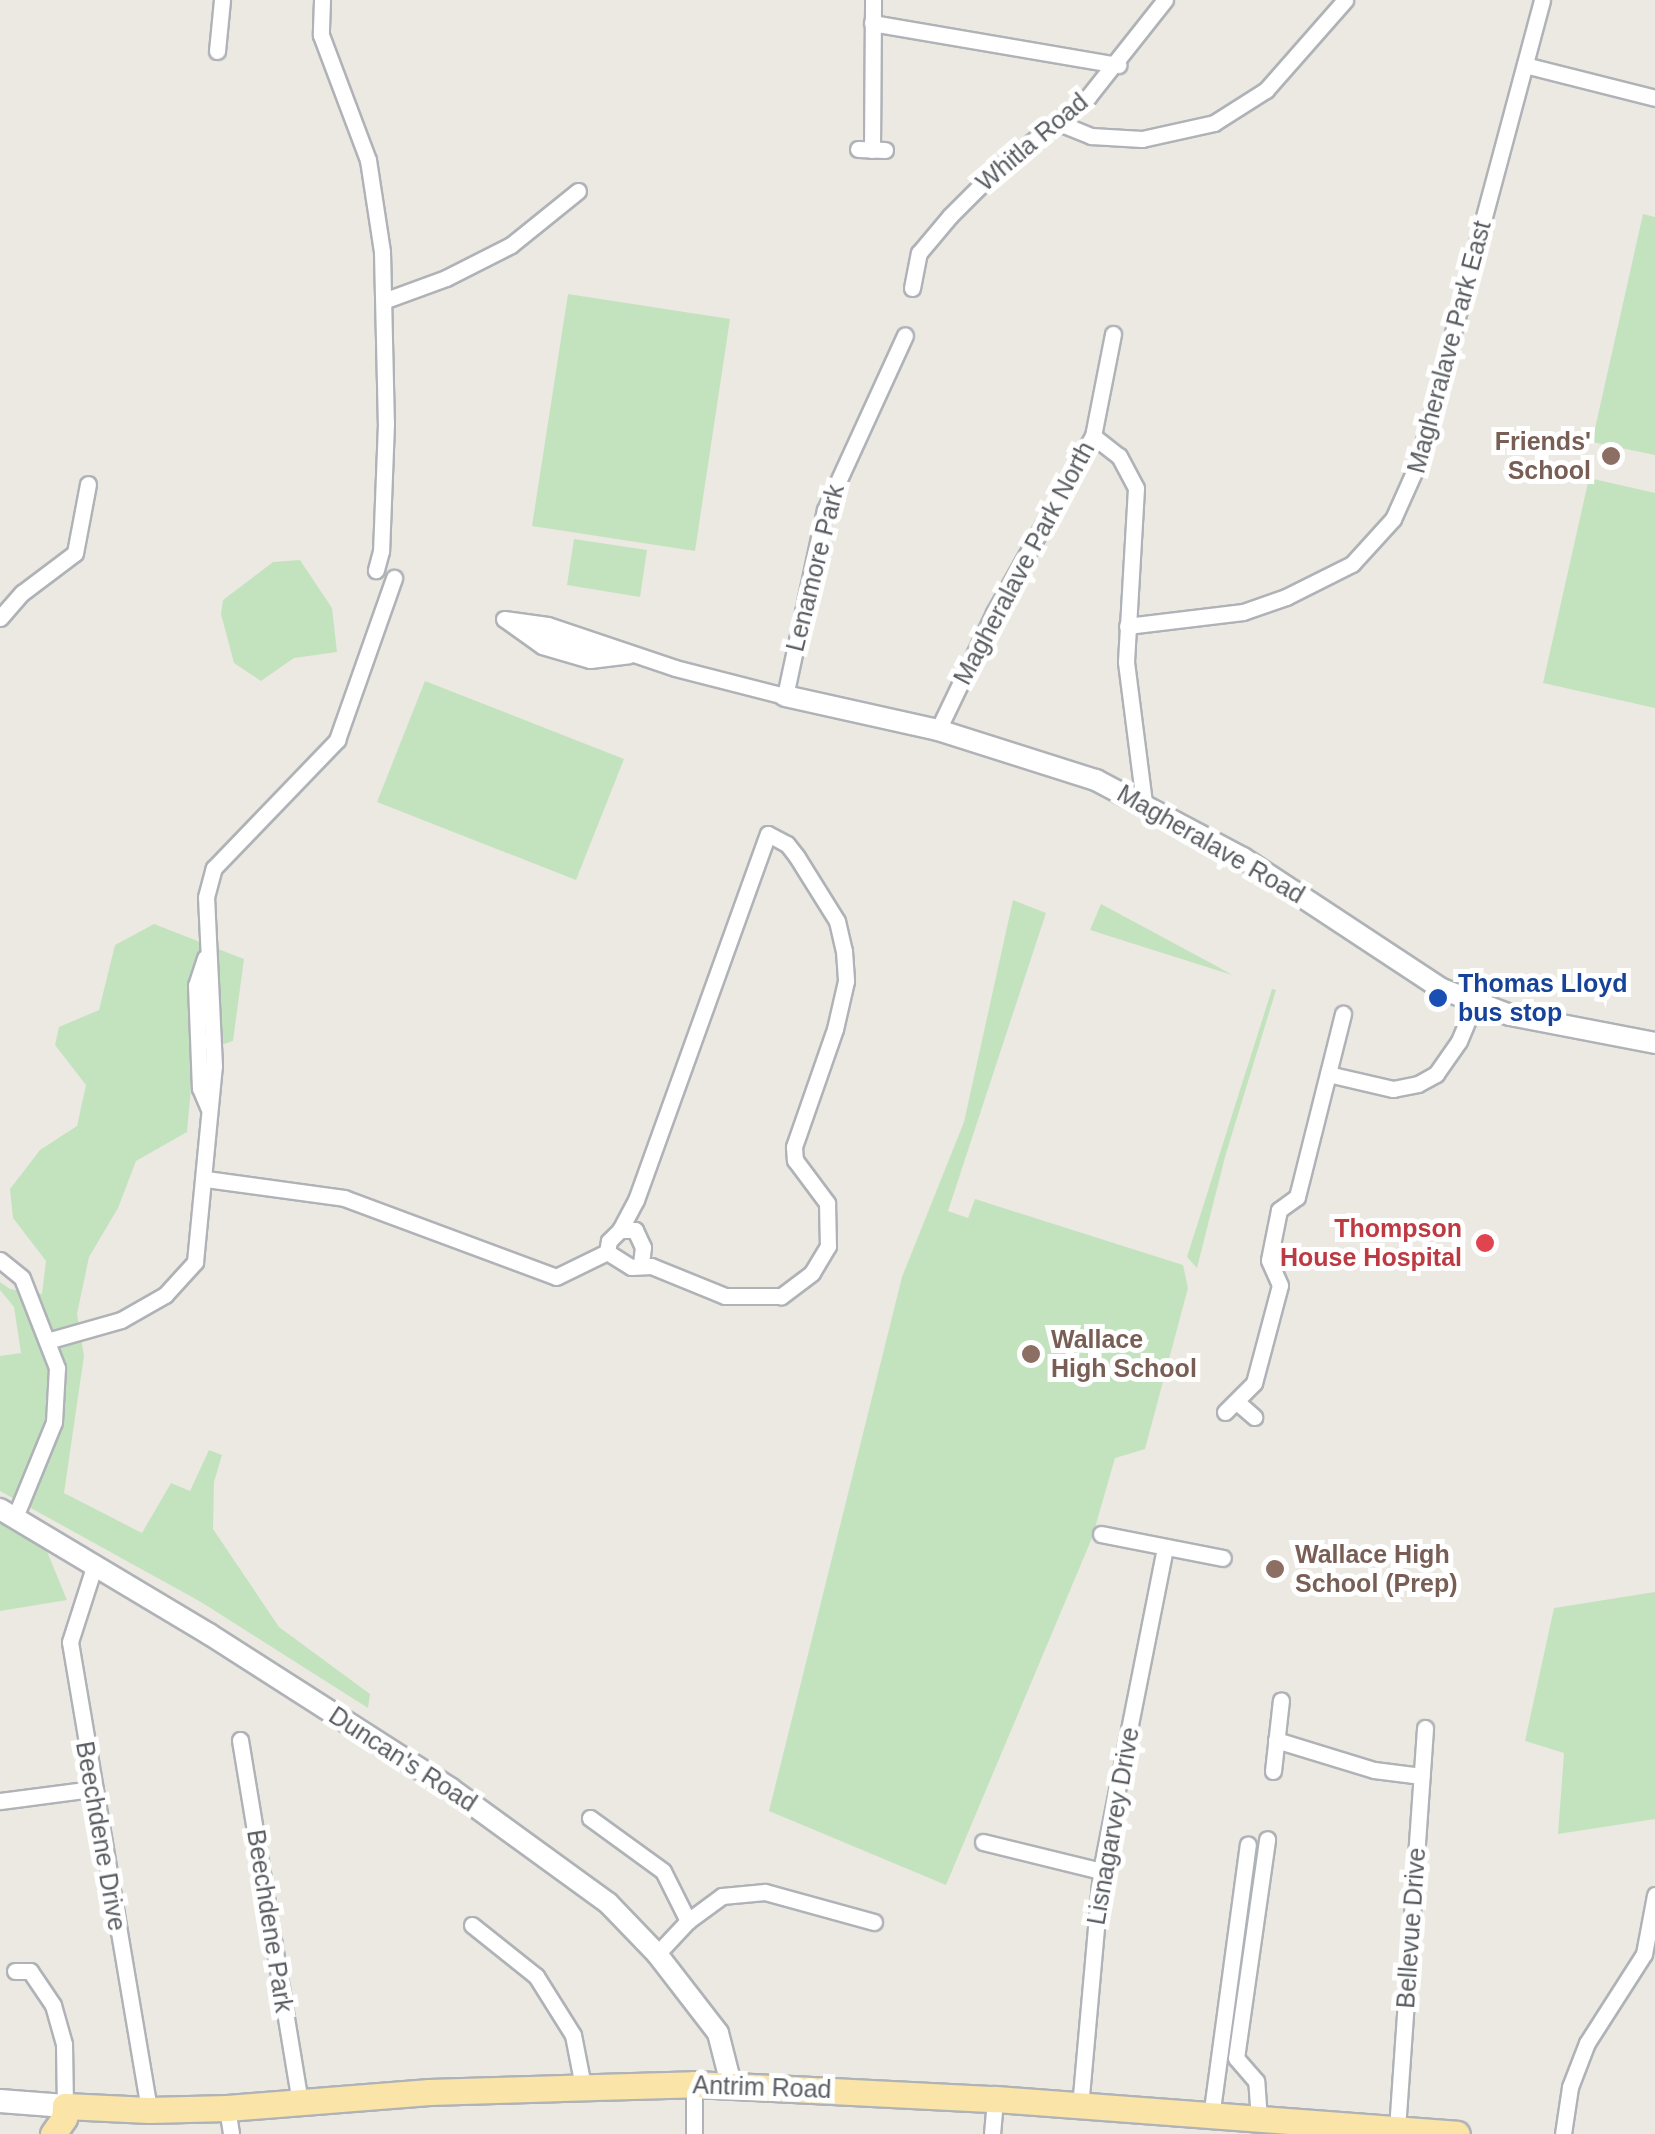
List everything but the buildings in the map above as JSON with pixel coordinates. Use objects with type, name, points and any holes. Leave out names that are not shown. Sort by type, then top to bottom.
[{"type":"main road","name":"Antrim Road","points":[[65,2106],[227,2108],[583,2086],[731,2084],[996,2099],[1276,2125],[1397,2128],[1457,2134]]},
{"type":"main road","points":[[0,2102],[65,2106],[64,2118],[52,2134]]},
{"type":"street","points":[[217,52],[222,0]]},
{"type":"street","points":[[322,0],[321,35],[368,160],[386,300],[385,457],[381,551],[376,570]]},
{"type":"street","points":[[872,150],[873,0]]},
{"type":"street","name":"Whitla Road","points":[[912,288],[920,253],[962,204],[995,171],[1059,123],[1118,64],[1165,0]]},
{"type":"street","points":[[1059,123],[1091,136],[1142,139],[1214,123],[1266,90],[1345,0]]},
{"type":"street","name":"Magheralave Park East","points":[[1127,626],[1242,612],[1275,602],[1352,564],[1393,520],[1418,463],[1542,0]]},
{"type":"street","points":[[872,23],[1118,64]]},
{"type":"street","points":[[1525,65],[1655,98]]},
{"type":"street","points":[[386,300],[446,278],[511,245],[578,190]]},
{"type":"street","name":"Magheralave Park North","points":[[938,730],[994,612],[1094,436],[1112,334]]},
{"type":"street","name":"Lenamore Park","points":[[785,696],[825,510],[906,335]]},
{"type":"street","points":[[1094,436],[1119,456],[1136,488],[1127,681],[1144,802]]},
{"type":"street","points":[[0,618],[22,593],[75,553],[88,484]]},
{"type":"street","points":[[47,1341],[122,1320],[164,1295],[195,1262],[214,1066],[206,898],[214,868],[338,740],[394,578]]},
{"type":"street","name":"Magheralave Road","points":[[631,654],[590,660],[542,646],[504,619],[551,616],[598,629],[631,654],[785,696],[938,730],[1049,762],[1144,802],[1243,858],[1410,971],[1474,1003],[1542,1022],[1655,1043]]},
{"type":"street","points":[[768,834],[787,844],[797,857],[836,920],[844,951],[846,981],[835,1029],[794,1146],[796,1160],[827,1203],[828,1246],[812,1273],[782,1296],[725,1296],[641,1263],[631,1267],[608,1252],[609,1240],[620,1230],[636,1200],[768,834]]},
{"type":"street","points":[[1328,1074],[1393,1088],[1418,1084],[1436,1074],[1459,1041],[1474,1003]]},
{"type":"street","points":[[1254,1417],[1231,1406],[1254,1383],[1280,1285],[1269,1260],[1279,1210],[1298,1197],[1343,1014]]},
{"type":"street","points":[[206,1178],[344,1198],[556,1276],[608,1252]]},
{"type":"street","points":[[620,1230],[629,1228],[641,1239],[641,1263]]},
{"type":"street","points":[[0,1260],[22,1278],[57,1368],[54,1422],[7,1513]]},
{"type":"street","name":"Duncan's Road","points":[[7,1513],[95,1564],[502,1823],[618,1912],[657,1954],[718,2033],[731,2084]]},
{"type":"street","points":[[1101,1534],[1223,1558]]},
{"type":"street","name":"Lisnagarvey Drive","points":[[1080,2108],[1101,1871],[1166,1547]]},
{"type":"street","name":"Beechdene Drive","points":[[95,1564],[70,1642],[150,2110]]},
{"type":"street","points":[[1272,1771],[1282,1700]]},
{"type":"street","name":"Bellevue Drive","points":[[1397,2128],[1425,1728]]},
{"type":"street","name":"Beechdene Park","points":[[240,1740],[300,2102]]},
{"type":"street","points":[[1276,1740],[1374,1770],[1422,1776]]},
{"type":"street","points":[[0,1801],[93,1789]]},
{"type":"street","points":[[590,1818],[663,1871],[688,1921]]},
{"type":"street","points":[[1267,1840],[1236,2058],[1256,2081],[1276,2125]]},
{"type":"street","points":[[984,1842],[1101,1871]]},
{"type":"street","points":[[1211,2117],[1248,1845]]},
{"type":"street","points":[[657,1954],[688,1921],[722,1896],[765,1892],[874,1922]]},
{"type":"street","points":[[1563,2134],[1570,2086],[1587,2043],[1644,1954],[1655,1895]]},
{"type":"street","points":[[472,1925],[536,1976],[573,2035],[583,2086]]},
{"type":"street","points":[[16,1971],[30,1971],[52,2005],[64,2044],[65,2106]]},
{"type":"street","points":[[694,2084],[694,2134]]},
{"type":"street","points":[[992,2134],[996,2099]]},
{"type":"street","points":[[227,2108],[231,2134]]},
{"type":"green space","points":[[1643,214],[1655,217],[1655,455],[1592,442]]},
{"type":"green space","points":[[568,294],[730,319],[695,551],[532,526]]},
{"type":"green space","points":[[1589,478],[1655,493],[1655,708],[1543,683]]},
{"type":"green space","points":[[574,539],[647,550],[640,597],[567,585]]},
{"type":"green space","points":[[300,560],[332,608],[337,652],[294,658],[261,681],[234,663],[221,614],[223,600],[273,562]]},
{"type":"green space","points":[[425,681],[624,759],[576,880],[377,802]]},
{"type":"green space","points":[[1013,900],[1046,913],[948,1211],[968,1218],[975,1199],[1183,1265],[1188,1288],[1145,1449],[1115,1458],[1092,1538],[946,1885],[769,1811],[902,1277],[964,1122]]},
{"type":"green space","points":[[1101,904],[1220,968],[1232,975],[1090,930]]},
{"type":"green space","points":[[154,924],[244,959],[233,1041],[194,1054],[187,1132],[136,1161],[118,1208],[89,1257],[77,1314],[84,1356],[64,1493],[142,1533],[171,1483],[190,1491],[209,1450],[222,1455],[214,1482],[213,1529],[279,1627],[370,1694],[368,1708],[201,1602],[0,1491],[0,1356],[21,1353],[14,1307],[0,1290],[0,1282],[10,1289],[42,1294],[46,1261],[13,1218],[10,1189],[40,1150],[77,1126],[86,1085],[55,1045],[59,1027],[99,1010],[115,945]]},
{"type":"green space","points":[[1272,989],[1276,990],[1225,1157],[1197,1268],[1187,1257]]},
{"type":"green space","points":[[0,1523],[46,1549],[67,1600],[0,1611]]},
{"type":"green space","points":[[1655,1592],[1655,1819],[1558,1834],[1564,1753],[1525,1741],[1554,1608]]},
{"type":"place","name":"Friends' School","points":[[1611,456]]},
{"type":"place","name":"Thomas Lloyd bus stop","points":[[1438,998]]},
{"type":"place","name":"Thompson House Hospital","points":[[1485,1243]]},
{"type":"place","name":"Wallace High School","points":[[1031,1354]]},
{"type":"place","name":"Wallace High School (Prep)","points":[[1275,1569]]}]
